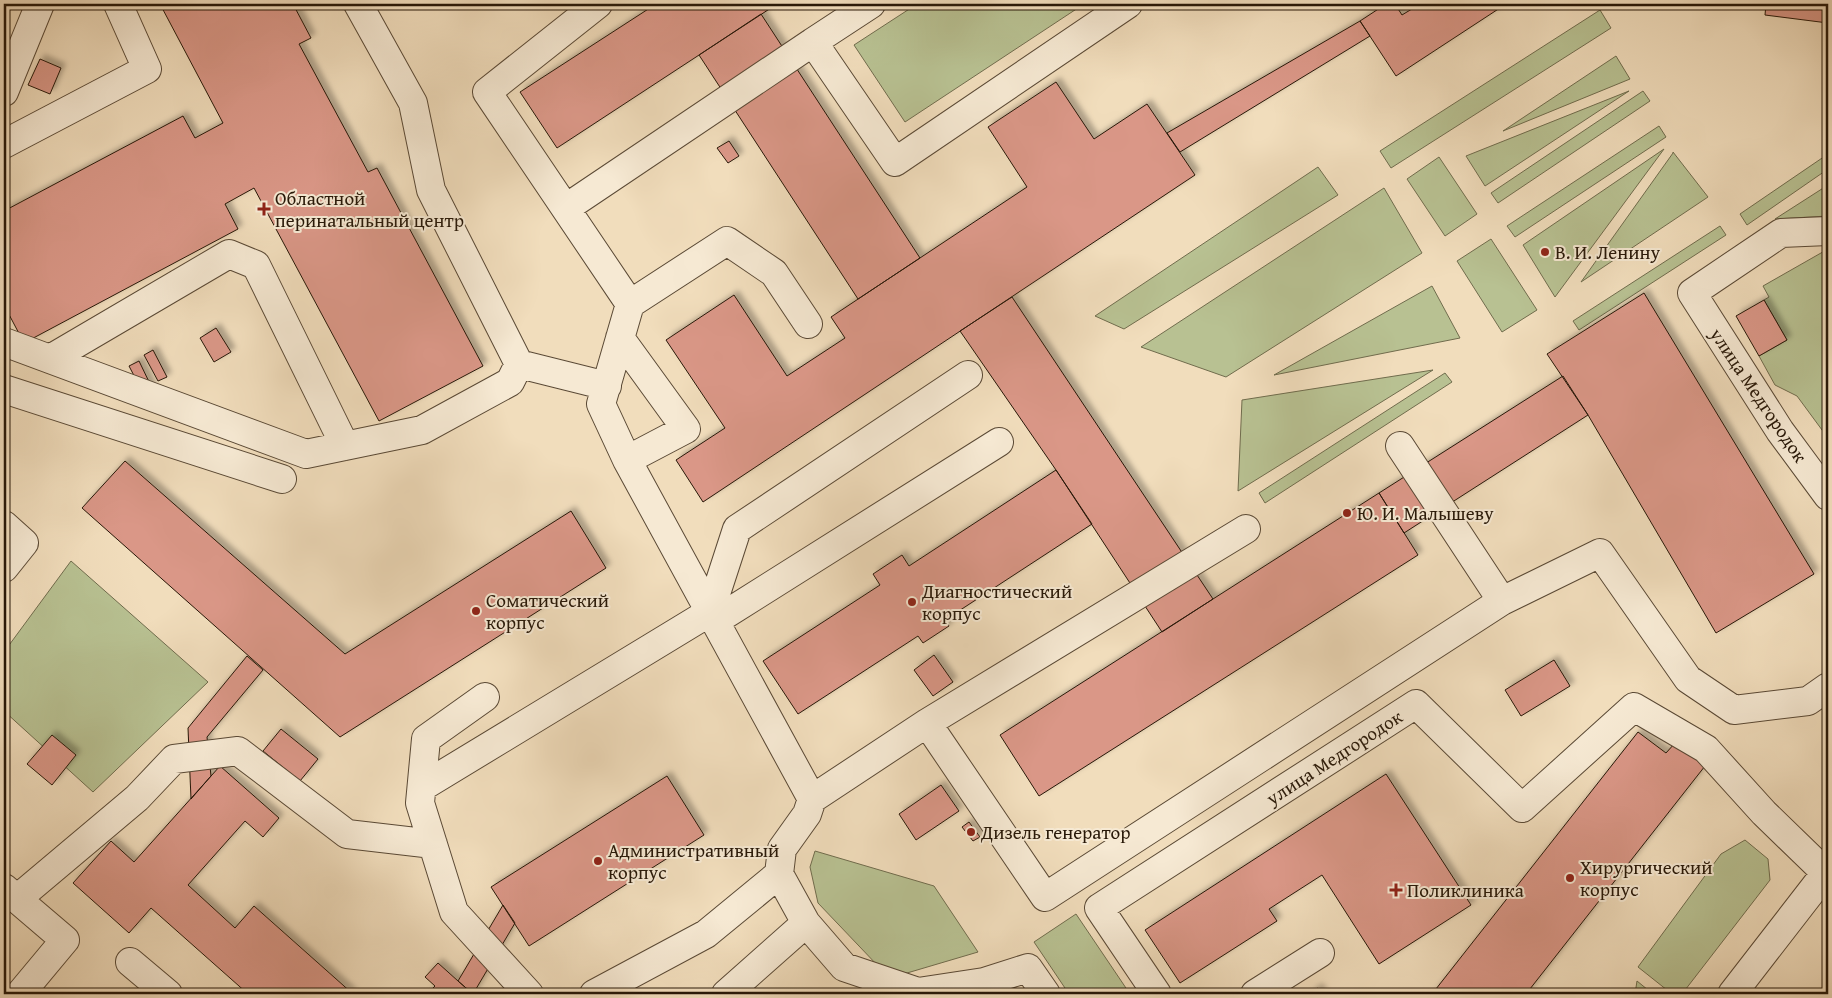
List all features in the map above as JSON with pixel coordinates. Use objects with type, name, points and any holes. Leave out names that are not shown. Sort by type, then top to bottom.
[{"type":"lane","points":[[4,92],[40,4]]},
{"type":"lane","points":[[4,144],[147,69],[118,4]]},
{"type":"lane","points":[[358,4],[413,103],[431,190],[519,364],[607,386]]},
{"type":"lane","points":[[598,4],[487,92],[630,304]]},
{"type":"lane","points":[[566,208],[871,4]]},
{"type":"lane","points":[[813,42],[895,162],[1128,4]]},
{"type":"lane","name":"улица Медгородок","points":[[1828,231],[1781,233],[1692,293],[1780,431],[1828,496]]},
{"type":"lane","points":[[808,324],[774,273],[727,241],[630,304],[601,404],[627,460],[812,799]]},
{"type":"lane","points":[[50,359],[229,254],[256,265],[346,446]]},
{"type":"lane","points":[[620,338],[686,429],[627,460]]},
{"type":"lane","points":[[4,342],[306,454],[422,430],[510,382],[519,364]]},
{"type":"lane","points":[[712,616],[737,529],[968,375]]},
{"type":"lane","points":[[4,389],[282,479]]},
{"type":"lane","points":[[422,787],[712,616],[999,442]]},
{"type":"lane","points":[[1400,446],[1502,601]]},
{"type":"lane","points":[[4,525],[24,543],[4,568]]},
{"type":"lane","points":[[1046,994],[1028,968],[984,982],[917,993],[844,967],[806,923],[779,874],[782,849],[807,814],[812,799],[927,723],[1246,529]]},
{"type":"lane","points":[[927,723],[1045,897],[1502,601],[1600,552],[1688,679],[1734,710],[1808,701],[1828,687]]},
{"type":"lane","points":[[485,697],[426,739],[420,803],[454,912],[529,994]]},
{"type":"lane","name":"улица Медгородок","points":[[1158,994],[1099,908],[1416,704],[1522,808],[1634,707],[1706,749],[1764,813],[1827,873],[1732,994]]},
{"type":"lane","points":[[20,994],[65,940],[10,894],[137,798],[174,759],[238,751],[347,834],[433,844]]},
{"type":"lane","points":[[594,994],[706,934],[779,874]]},
{"type":"lane","points":[[726,994],[806,923]]},
{"type":"lane","points":[[1255,994],[1320,952]]},
{"type":"lane","points":[[130,962],[168,994]]},
{"type":"green space","points":[[917,4],[1084,4],[905,122],[854,45]]},
{"type":"green space","points":[[1600,10],[1611,28],[1391,168],[1380,151]]},
{"type":"green space","points":[[1616,56],[1630,79],[1503,131]]},
{"type":"green space","points":[[1629,91],[1485,186],[1466,156]]},
{"type":"green space","points":[[1643,91],[1650,101],[1498,203],[1491,193]]},
{"type":"green space","points":[[1659,126],[1666,137],[1515,237],[1507,226]]},
{"type":"green space","points":[[1664,149],[1555,297],[1523,245]]},
{"type":"green space","points":[[1673,153],[1708,197],[1581,282]]},
{"type":"green space","points":[[1828,154],[1828,169],[1747,225],[1740,214]]},
{"type":"green space","points":[[1439,157],[1477,214],[1445,236],[1407,179]]},
{"type":"green space","points":[[1318,167],[1338,195],[1124,329],[1095,316]]},
{"type":"green space","points":[[1828,185],[1828,216],[1775,219]]},
{"type":"green space","points":[[1384,188],[1422,253],[1226,377],[1141,347]]},
{"type":"green space","points":[[1720,226],[1726,235],[1579,330],[1573,321]]},
{"type":"green space","points":[[1491,239],[1537,310],[1502,332],[1457,261]]},
{"type":"green space","points":[[1828,249],[1828,432],[1825,434],[1797,396],[1775,385],[1759,356],[1787,340],[1764,300],[1769,297],[1763,286]]},
{"type":"green space","points":[[1432,286],[1460,338],[1274,375]]},
{"type":"green space","points":[[1433,370],[1238,491],[1242,400]]},
{"type":"green space","points":[[1445,373],[1452,382],[1265,503],[1259,493]]},
{"type":"green space","points":[[71,561],[208,682],[93,792],[4,711],[4,652]]},
{"type":"green space","points":[[1745,840],[1768,859],[1770,880],[1682,994],[1672,994],[1638,967],[1721,854]]},
{"type":"green space","points":[[815,851],[934,886],[978,952],[907,973],[879,967],[818,903],[810,867]]},
{"type":"green space","points":[[1076,914],[1130,994],[1069,994],[1034,942]]},
{"type":"green space","points":[[1637,981],[1653,994],[1635,994]]},
{"type":"green space","points":[[1010,982],[1019,994],[944,994]]},
{"type":"building","points":[[160,4],[293,4],[311,38],[299,44],[368,172],[377,168],[483,366],[379,421],[254,188],[225,204],[238,229],[24,343],[4,305],[4,211],[183,116],[195,138],[223,123]]},
{"type":"building","points":[[656,4],[777,4],[557,148],[520,92]]},
{"type":"building","points":[[1386,4],[1395,4],[1402,15],[1420,4],[1506,4],[1396,76],[1360,21]]},
{"type":"building","points":[[1766,4],[1828,4],[1828,23],[1765,15]]},
{"type":"building","points":[[761,14],[920,258],[858,299],[699,55]]},
{"type":"building","points":[[1360,21],[1370,36],[1180,152],[1167,133]]},
{"type":"building","points":[[40,59],[61,68],[50,94],[28,85]]},
{"type":"building","points":[[1056,82],[1094,139],[1147,104],[1195,175],[703,502],[676,460],[725,428],[666,340],[734,295],[787,376],[845,338],[831,317],[1027,187],[988,127]]},
{"type":"building","points":[[729,141],[739,156],[728,163],[717,148]]},
{"type":"building","points":[[1644,293],[1814,574],[1716,633],[1588,415],[1547,354]]},
{"type":"building","points":[[1012,297],[1213,599],[1162,632],[1056,470],[960,331]]},
{"type":"building","points":[[1764,300],[1787,340],[1759,356],[1736,316]]},
{"type":"building","points":[[216,328],[231,352],[214,362],[200,338]]},
{"type":"building","points":[[153,350],[167,377],[158,381],[144,355]]},
{"type":"building","points":[[139,361],[152,388],[143,393],[129,366]]},
{"type":"building","points":[[1563,376],[1588,415],[1404,533],[1379,493]]},
{"type":"building","name":"Соматический корпус","points":[[125,461],[345,654],[571,511],[606,568],[340,737],[82,508]]},
{"type":"building","name":"Диагностический корпус","points":[[1056,470],[1092,524],[945,620],[949,626],[923,643],[918,636],[798,714],[763,661],[880,585],[873,574],[902,555],[909,566]]},
{"type":"building","points":[[1379,493],[1418,555],[1039,796],[1000,735]]},
{"type":"building","points":[[934,655],[953,682],[933,696],[914,670]]},
{"type":"building","points":[[247,656],[263,670],[207,737],[211,776],[191,799],[188,728]]},
{"type":"building","points":[[1554,660],[1570,686],[1521,716],[1505,690]]},
{"type":"building","points":[[281,729],[318,759],[300,781],[263,751]]},
{"type":"building","name":"Хирургический корпус","points":[[1638,732],[1666,753],[1675,743],[1705,766],[1526,994],[1432,994]]},
{"type":"building","points":[[52,735],[76,755],[52,785],[27,764]]},
{"type":"building","points":[[220,766],[279,818],[263,837],[245,821],[188,885],[235,928],[254,906],[353,994],[248,994],[151,908],[129,933],[73,883],[111,841],[134,862]]},
{"type":"building","name":"Поликлиника","points":[[1386,774],[1471,905],[1379,964],[1322,875],[1269,909],[1277,921],[1180,983],[1145,930]]},
{"type":"building","name":"Административный корпус","points":[[667,776],[704,835],[529,946],[491,887]]},
{"type":"building","points":[[941,785],[959,811],[916,840],[899,814]]},
{"type":"building","name":"Дизель генератор","points":[[969,822],[980,837],[973,841],[962,827]]},
{"type":"building","points":[[503,905],[515,923],[473,994],[458,981]]},
{"type":"building","points":[[438,963],[473,994],[427,994],[435,986],[425,977]]},
{"type":"building","points":[[1318,988],[1323,994],[1309,994]]},
{"type":"place","name":"Областной перинатальный центр","points":[[264,209]]},
{"type":"place","name":"В. И. Ленину","points":[[1545,252]]},
{"type":"place","name":"Ю. И. Малышеву","points":[[1347,513]]},
{"type":"place","name":"Диагностический корпус","points":[[912,602]]},
{"type":"place","name":"Соматический корпус","points":[[476,611]]},
{"type":"place","name":"Дизель генератор","points":[[971,832]]},
{"type":"place","name":"Административный корпус","points":[[598,861]]},
{"type":"place","name":"Хирургический корпус","points":[[1570,878]]},
{"type":"place","name":"Поликлиника","points":[[1396,890]]}]
